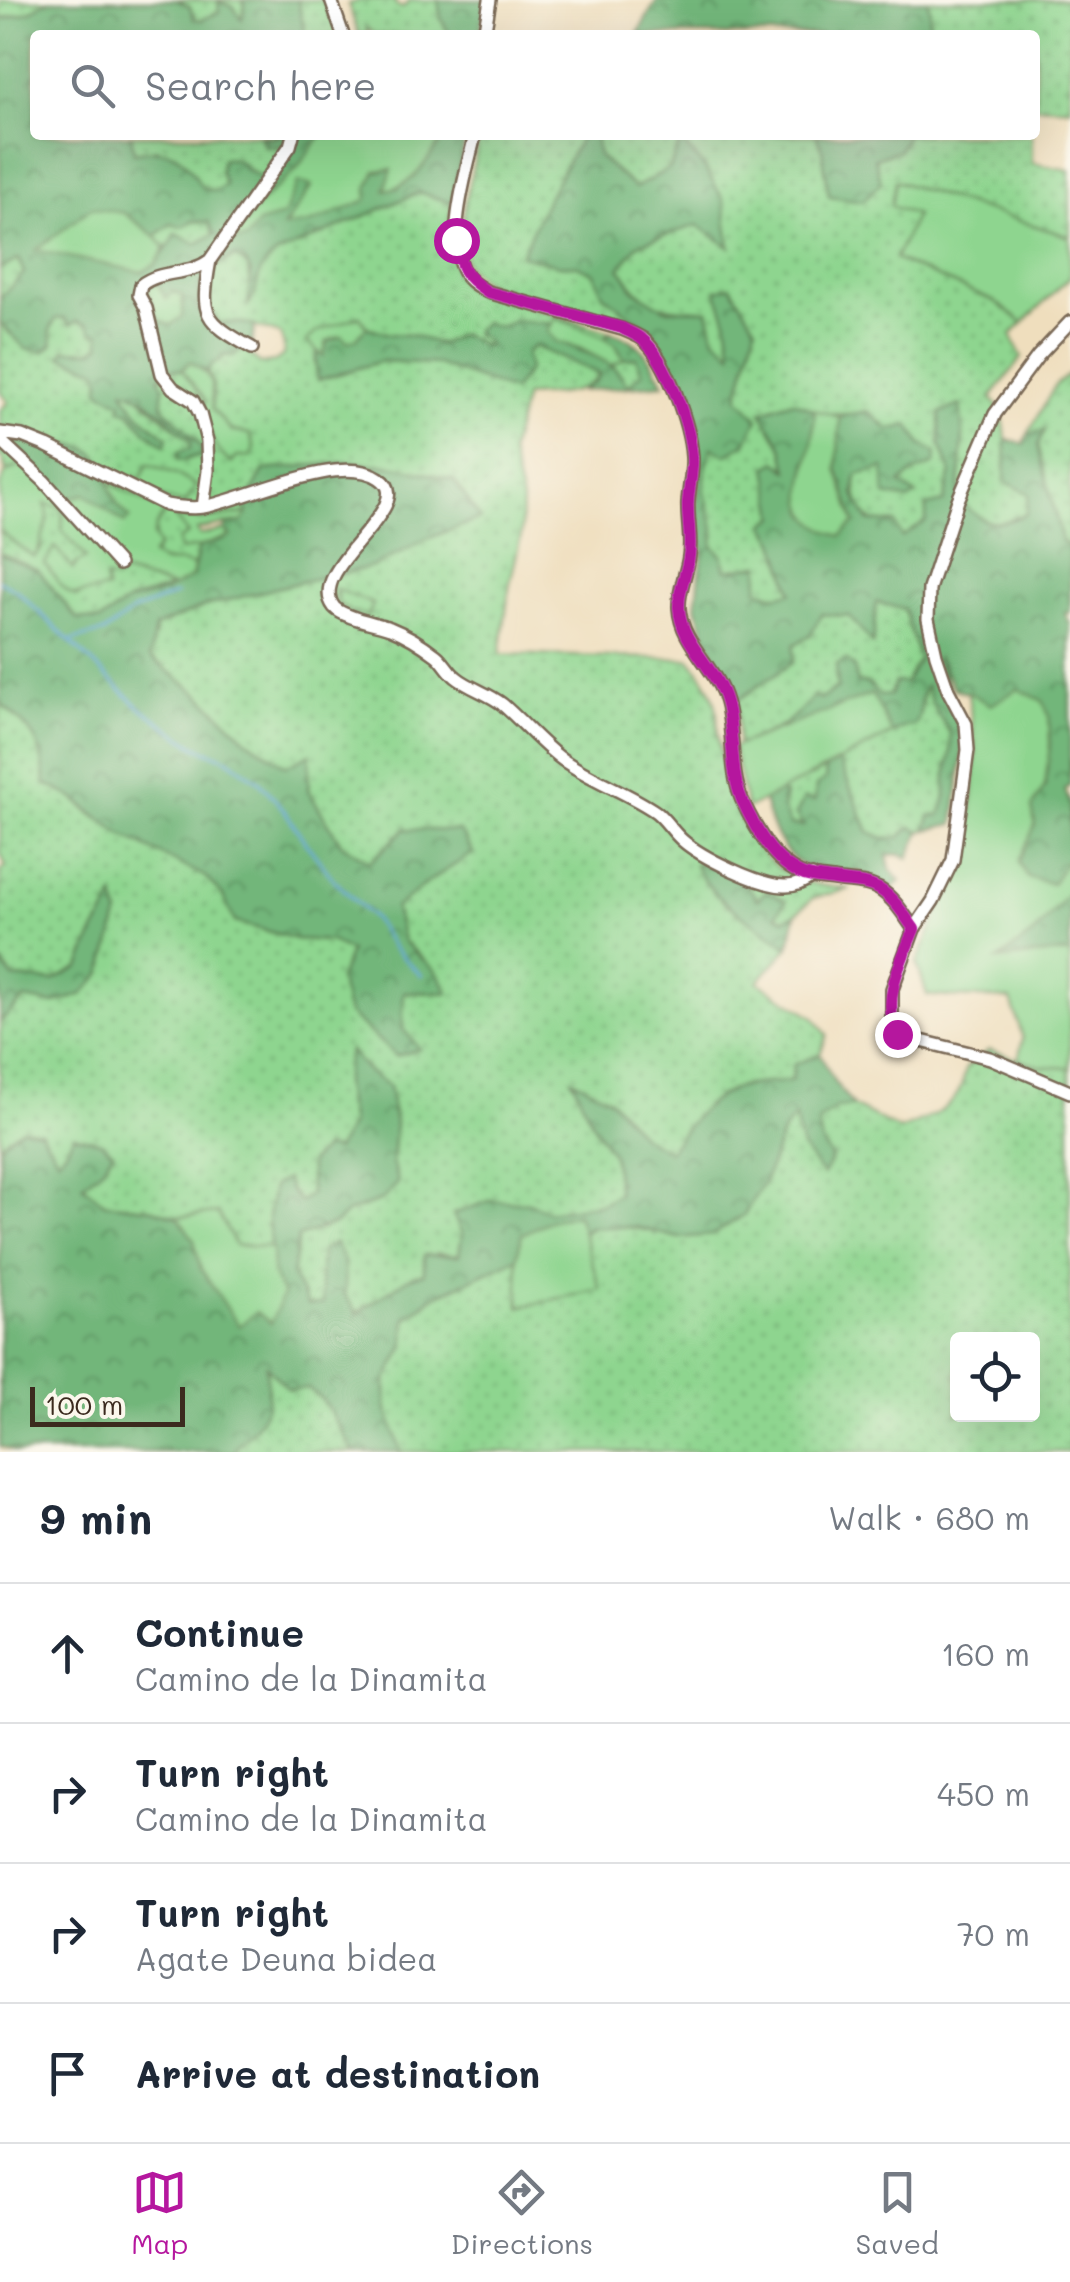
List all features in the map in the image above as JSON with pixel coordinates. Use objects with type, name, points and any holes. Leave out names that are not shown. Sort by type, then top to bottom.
[{"type":"street","points":[[332,0],[341,30]]},
{"type":"street","points":[[485,30],[490,0]]},
{"type":"street","points":[[202,507],[208,456],[200,414],[193,401],[173,388],[162,374],[146,308],[139,296],[141,285],[151,277],[200,268],[210,260],[292,140]]},
{"type":"street","points":[[474,140],[456,240],[461,266],[470,280],[488,292],[622,328],[641,338],[654,352],[670,383],[689,430],[692,462],[689,558],[678,606],[683,626],[726,702],[740,796],[753,822],[780,859],[802,874],[860,882],[879,889],[897,905],[914,929]]},
{"type":"street","points":[[210,260],[206,307],[212,324],[252,348]]},
{"type":"street","points":[[1070,322],[1038,356],[995,414],[958,500],[929,589],[928,619],[936,655],[966,724],[968,750],[953,860],[914,929],[892,990],[892,1017],[897,1034],[990,1058],[1070,1092]]},
{"type":"street","points":[[0,437],[22,436],[48,446],[166,505],[181,508],[202,507],[336,470],[364,472],[380,478],[387,485],[388,500],[381,515],[340,563],[329,596],[334,608],[393,629],[438,656],[456,677],[499,702],[562,760],[633,798],[660,816],[682,841],[715,860],[755,880],[786,887],[812,876]]},
{"type":"street","points":[[0,437],[119,564]]},
{"type":"green space","points":[[0,0],[49,0],[29,12],[0,19]]},
{"type":"green space","points":[[49,0],[176,0],[190,7],[194,19],[202,20],[219,12],[218,1],[233,7],[242,19],[242,0],[298,0],[304,30],[30,30],[30,140],[132,140],[134,153],[158,150],[176,155],[202,188],[215,191],[225,185],[220,172],[222,159],[239,161],[258,176],[275,177],[288,140],[317,140],[258,223],[297,182],[313,185],[285,225],[309,224],[334,212],[368,188],[376,171],[393,169],[386,189],[399,188],[442,140],[465,140],[452,203],[415,194],[277,254],[262,269],[248,305],[251,274],[247,264],[234,257],[210,271],[202,283],[199,311],[214,315],[219,323],[255,326],[252,341],[232,356],[223,355],[208,372],[190,362],[182,370],[168,369],[159,377],[162,406],[202,449],[201,457],[177,459],[178,452],[190,449],[191,441],[159,411],[123,390],[142,417],[168,437],[165,445],[146,431],[131,412],[120,409],[122,403],[99,390],[98,370],[60,356],[66,350],[91,351],[100,346],[100,333],[92,332],[88,324],[77,321],[70,325],[65,318],[56,319],[50,330],[53,344],[44,352],[26,349],[0,322],[1,297],[24,273],[19,259],[0,269],[0,20],[29,12]],"holes":[[[124,213],[155,236],[171,224],[181,227],[193,221],[209,222],[214,234],[197,244],[176,234],[156,264]]]},
{"type":"green space","points":[[176,0],[242,0],[245,4],[242,20],[218,2],[220,12],[203,20],[194,19],[190,7]]},
{"type":"green space","points":[[298,0],[324,0],[337,30],[304,30]]},
{"type":"green space","points":[[395,0],[402,8],[411,0],[438,0],[447,30],[357,30],[348,4]]},
{"type":"green space","points":[[438,0],[486,0],[481,30],[447,30]]},
{"type":"green space","points":[[657,0],[928,0],[930,14],[928,30],[640,30]]},
{"type":"green space","points":[[928,0],[1070,0],[1070,108],[1040,106],[1040,30],[928,30]]},
{"type":"green space","points":[[132,140],[263,140],[265,146],[288,140],[274,178],[249,170],[216,191],[202,188],[157,149],[133,154]]},
{"type":"green space","points":[[262,140],[288,140],[277,147],[265,146]]},
{"type":"green space","points":[[317,140],[443,140],[406,183],[385,190],[392,169],[376,171],[367,200],[309,224],[284,227],[312,186],[298,182],[283,216],[258,223],[247,239],[231,241],[260,203],[297,169]]},
{"type":"green space","points":[[479,140],[579,140],[521,255],[575,265],[594,273],[604,295],[651,330],[496,288],[479,278],[466,263],[463,250],[466,200]]},
{"type":"green space","points":[[579,140],[596,140],[598,156],[635,188],[670,168],[681,141],[705,168],[724,201],[730,247],[697,225],[638,244],[620,268],[634,290],[665,309],[708,310],[714,337],[732,353],[727,320],[716,290],[731,286],[756,327],[738,397],[758,419],[746,443],[726,455],[712,447],[704,489],[714,529],[713,546],[722,555],[726,570],[760,565],[758,589],[774,596],[792,592],[776,542],[765,524],[776,517],[767,467],[777,461],[788,470],[783,448],[761,412],[793,401],[815,410],[813,441],[804,477],[855,522],[837,469],[840,417],[868,411],[889,430],[909,425],[921,445],[936,452],[935,464],[914,472],[900,484],[916,495],[908,500],[885,495],[884,468],[857,475],[854,493],[868,521],[895,523],[902,537],[926,521],[926,506],[944,502],[951,472],[940,444],[940,413],[960,405],[963,436],[958,500],[989,522],[1004,522],[1026,514],[1029,494],[1005,481],[1006,440],[1024,444],[1028,434],[1045,430],[1038,445],[1062,541],[1070,547],[1070,612],[1065,613],[1070,624],[1070,785],[1065,789],[1070,804],[1070,856],[1053,884],[1027,877],[1018,861],[1035,825],[1032,807],[1045,786],[1049,716],[991,705],[954,689],[937,656],[964,744],[954,824],[926,830],[930,816],[940,815],[946,797],[951,753],[950,733],[926,686],[915,726],[892,733],[872,694],[778,730],[813,696],[821,699],[838,688],[836,665],[846,660],[854,667],[857,682],[869,684],[880,696],[890,695],[895,682],[905,683],[919,659],[904,609],[876,602],[873,644],[849,616],[822,614],[810,635],[794,645],[793,662],[738,700],[707,639],[696,606],[703,549],[696,512],[699,450],[696,422],[684,386],[651,330],[603,295],[594,273],[575,265],[521,255]]},
{"type":"green space","points":[[596,140],[818,140],[829,195],[875,158],[899,150],[904,140],[1032,140],[1032,163],[1070,170],[1070,237],[896,181],[891,205],[916,215],[895,259],[996,302],[1023,323],[1011,335],[1022,357],[991,398],[1004,426],[1005,481],[1030,494],[1026,515],[989,522],[958,500],[963,436],[940,444],[951,472],[944,503],[902,538],[873,522],[860,508],[857,475],[884,467],[900,484],[914,472],[935,464],[921,445],[889,430],[868,411],[830,414],[793,401],[761,412],[783,448],[789,473],[776,517],[765,524],[776,542],[792,593],[775,596],[757,589],[759,565],[726,571],[712,546],[714,529],[704,489],[706,467],[712,446],[738,398],[756,327],[727,320],[733,355],[714,337],[708,310],[657,304],[638,292],[620,268],[638,244],[697,225],[680,142],[670,168],[635,188],[598,156]]},
{"type":"green space","points":[[818,140],[904,140],[899,150],[875,158],[881,182],[863,201],[829,196]]},
{"type":"green space","points":[[895,181],[1070,237],[1070,277],[1023,323],[996,302],[895,259],[916,215],[891,206]]},
{"type":"green space","points":[[422,193],[452,203],[449,247],[465,287],[611,332],[604,337],[556,318],[552,324],[515,320],[497,327],[485,322],[488,347],[462,334],[441,344],[389,334],[366,327],[359,316],[307,342],[318,351],[315,361],[319,380],[382,361],[437,364],[513,391],[529,369],[525,353],[534,346],[600,374],[576,391],[525,396],[510,452],[522,501],[521,536],[500,654],[690,659],[714,699],[725,776],[739,815],[759,850],[790,875],[850,889],[813,898],[785,919],[775,915],[785,901],[775,895],[757,900],[709,863],[695,864],[723,900],[789,947],[758,982],[814,1017],[827,1035],[820,1054],[794,1065],[793,1080],[745,1086],[710,1103],[669,1152],[642,1136],[610,1099],[573,1080],[592,1123],[613,1155],[619,1194],[602,1203],[549,1212],[530,1203],[454,1215],[462,1234],[459,1255],[437,1253],[424,1273],[407,1279],[357,1313],[345,1296],[343,1262],[320,1279],[324,1304],[308,1306],[292,1275],[298,1237],[335,1224],[346,1213],[382,1200],[398,1183],[392,1162],[395,1123],[389,1086],[368,1072],[350,1051],[344,1085],[351,1124],[310,1194],[300,1203],[291,1192],[268,1218],[272,1248],[235,1245],[218,1213],[178,1217],[153,1209],[104,1203],[81,1184],[103,1168],[113,1152],[101,1142],[67,1149],[58,1160],[40,1131],[4,1141],[0,1148],[0,1022],[24,999],[53,1004],[83,994],[114,899],[80,967],[53,981],[13,978],[0,961],[0,871],[6,867],[0,852],[0,703],[34,737],[46,784],[72,797],[94,816],[206,877],[223,896],[235,922],[296,939],[331,941],[350,952],[340,979],[419,1048],[401,1028],[403,992],[447,993],[437,972],[403,941],[395,908],[428,882],[406,829],[370,862],[341,844],[308,790],[309,755],[286,766],[246,739],[200,695],[150,657],[155,627],[205,606],[372,567],[479,518],[454,480],[395,466],[347,462],[247,513],[200,520],[175,516],[188,534],[180,550],[199,547],[194,566],[157,559],[151,556],[156,526],[166,512],[34,466],[6,472],[0,457],[0,410],[8,402],[0,391],[0,322],[10,334],[50,330],[55,319],[88,324],[92,332],[100,333],[100,345],[91,351],[66,350],[98,370],[99,390],[122,403],[146,431],[168,437],[141,416],[123,389],[134,392],[191,441],[193,457],[201,457],[186,432],[162,406],[163,387],[159,378],[168,369],[182,370],[206,401],[237,457],[251,456],[254,448],[250,434],[232,431],[212,409],[213,385],[208,372],[218,358],[240,352],[252,341],[249,353],[260,364],[274,362],[283,355],[284,346],[280,334],[243,323],[219,323],[199,311],[205,276],[234,257],[247,264],[254,297],[260,273],[277,254]]},
{"type":"green space","points":[[91,208],[124,213],[155,236],[165,248],[156,264],[142,272],[36,250]]},
{"type":"green space","points":[[193,221],[210,222],[214,234],[197,244],[185,240],[165,248],[155,236],[171,223],[181,227]]},
{"type":"green space","points":[[20,259],[24,273],[0,302],[0,269]]},
{"type":"green space","points":[[157,283],[166,299],[172,291],[183,296],[182,316],[171,325],[156,316],[147,292],[149,285]]},
{"type":"green space","points":[[360,316],[366,327],[356,339],[347,342],[342,336],[327,341],[323,356],[306,341],[318,331]]},
{"type":"green space","points":[[556,318],[604,337],[615,344],[624,359],[612,365],[557,342],[547,331]]},
{"type":"green space","points":[[515,320],[552,324],[547,331],[610,365],[628,386],[642,373],[636,357],[624,359],[615,344],[604,337],[611,332],[621,335],[644,351],[664,384],[579,391],[595,382],[600,374],[534,346],[526,353],[529,369],[513,391],[437,364],[382,361],[318,380],[318,351],[323,356],[327,342],[342,336],[356,339],[366,327],[441,344],[462,334],[487,346],[475,330],[485,322],[500,326]]},
{"type":"green space","points":[[636,356],[642,373],[627,387],[612,365]]},
{"type":"green space","points":[[190,362],[210,381],[212,409],[232,431],[250,434],[254,448],[251,456],[237,457],[231,463],[215,445],[202,407],[206,401],[182,370]]},
{"type":"green space","points":[[1070,374],[1070,547],[1062,542],[1038,445],[1028,434],[1056,384]]},
{"type":"green space","points":[[815,410],[840,417],[837,469],[855,523],[841,536],[812,520],[803,499]]},
{"type":"green space","points":[[30,433],[57,446],[81,447],[97,456],[115,500],[131,519],[124,524],[85,494],[67,500],[22,453],[17,443]]},
{"type":"green space","points":[[347,462],[395,466],[454,480],[480,519],[429,538],[372,567],[205,606],[155,627],[150,657],[200,695],[246,739],[286,766],[310,754],[308,790],[341,844],[370,862],[405,829],[460,831],[473,853],[395,908],[403,941],[437,972],[449,993],[404,992],[402,1028],[420,1049],[396,1056],[348,1013],[339,979],[350,952],[331,941],[296,939],[235,922],[223,896],[206,877],[122,835],[72,797],[45,783],[33,737],[0,703],[0,554],[38,570],[76,618],[100,621],[129,601],[165,591],[192,577],[199,547],[230,536],[224,530],[227,525],[243,521],[246,504],[264,470]]},
{"type":"green space","points":[[148,464],[196,486],[185,504],[137,485]]},
{"type":"green space","points":[[34,466],[66,499],[85,494],[124,523],[130,518],[117,504],[108,482],[166,512],[156,526],[153,536],[159,546],[152,556],[163,563],[194,566],[192,577],[173,587],[124,573],[115,580],[105,578],[107,589],[70,593],[45,563],[55,547],[73,569],[86,558],[62,530],[60,507],[45,504],[48,520],[34,557],[0,530],[0,485],[6,472]]},
{"type":"green space","points":[[44,503],[60,506],[62,530],[86,558],[77,596],[107,589],[105,578],[124,573],[173,587],[129,601],[100,621],[76,618],[38,570],[0,553],[0,530],[34,557],[41,549]]},
{"type":"green space","points":[[247,513],[243,521],[197,530],[200,535],[224,530],[231,536],[180,550],[178,540],[188,534],[174,516],[200,520]]},
{"type":"green space","points":[[336,589],[373,604],[368,616],[350,612],[338,603]]},
{"type":"green space","points":[[876,602],[904,609],[919,659],[905,684],[892,688],[890,695],[879,696],[836,678],[838,687],[821,699],[813,696],[789,721],[738,745],[738,700],[793,662],[793,645],[810,635],[822,614],[849,616],[873,643]]},
{"type":"green space","points":[[926,684],[932,704],[950,733],[946,797],[940,816],[930,816],[926,830],[911,827],[899,838],[883,838],[869,832],[839,761],[907,726],[915,726]]},
{"type":"green space","points":[[1018,689],[1043,701],[1049,716],[1050,744],[1045,786],[1032,807],[1035,825],[1019,862],[1027,877],[1052,884],[1070,856],[1070,892],[1034,933],[998,960],[1070,954],[1070,1068],[1039,1066],[1018,1059],[1023,1038],[1011,1000],[927,995],[917,963],[956,871],[971,820],[976,755],[968,692],[991,705]]},
{"type":"green space","points":[[872,694],[892,733],[747,809],[733,747]]},
{"type":"green space","points":[[839,761],[869,832],[883,838],[899,838],[911,827],[921,831],[909,858],[887,855],[890,869],[901,881],[890,890],[859,872],[833,874],[805,867],[786,850],[773,827],[764,800],[779,792],[785,794],[782,807],[790,825],[803,826],[796,815],[804,799],[815,801],[816,786],[826,779],[825,769]]},
{"type":"green space","points":[[825,769],[826,779],[805,826],[790,825],[782,807],[785,795],[779,792]]},
{"type":"green space","points":[[709,863],[737,877],[757,900],[766,891],[786,901],[776,915],[785,919],[796,914],[789,947],[712,890],[694,864]]},
{"type":"green space","points":[[1070,892],[1070,954],[995,961],[1034,933]]},
{"type":"green space","points":[[114,897],[119,914],[102,973],[83,994],[53,1004],[24,999],[0,1022],[0,961],[13,978],[53,981],[80,967]]},
{"type":"green space","points":[[349,1050],[368,1072],[389,1086],[395,1123],[392,1162],[398,1183],[382,1200],[346,1213],[335,1224],[298,1237],[292,1275],[308,1305],[323,1304],[321,1251],[335,1243],[344,1262],[345,1295],[357,1313],[407,1279],[424,1273],[424,1255],[459,1255],[462,1234],[453,1214],[492,1200],[530,1203],[549,1212],[602,1203],[618,1194],[613,1155],[592,1123],[572,1079],[610,1099],[642,1136],[669,1151],[710,1103],[745,1086],[792,1080],[793,1065],[820,1054],[853,1106],[836,1108],[818,1122],[822,1144],[832,1158],[823,1175],[802,1148],[795,1118],[783,1131],[765,1180],[744,1215],[712,1235],[679,1238],[636,1227],[589,1227],[583,1232],[576,1214],[522,1234],[517,1258],[433,1297],[406,1318],[404,1347],[386,1381],[386,1407],[401,1452],[354,1452],[323,1400],[308,1388],[289,1390],[266,1366],[265,1411],[234,1452],[17,1452],[0,1446],[0,1148],[4,1141],[22,1128],[40,1131],[58,1159],[73,1135],[101,1142],[113,1152],[103,1168],[82,1185],[104,1203],[153,1209],[178,1217],[194,1240],[201,1269],[271,1322],[273,1275],[268,1218],[273,1186],[286,1179],[300,1202],[310,1194],[310,1162],[325,1148],[336,1150],[351,1124],[344,1085]]},
{"type":"green space","points":[[989,1050],[1039,1066],[1070,1068],[1070,1452],[401,1452],[386,1407],[386,1381],[404,1347],[406,1318],[433,1297],[517,1258],[520,1307],[599,1289],[583,1232],[616,1226],[679,1238],[765,1180],[783,1131],[795,1117],[832,1158],[822,1144],[818,1122],[836,1108],[853,1106],[900,1130],[944,1109],[963,1082],[966,1068]]},
{"type":"green space","points":[[218,1213],[235,1245],[272,1248],[273,1275],[283,1295],[271,1323],[256,1312],[239,1326],[201,1269],[194,1240],[178,1217]]},
{"type":"green space","points":[[577,1214],[600,1289],[520,1307],[517,1258],[522,1234]]},
{"type":"green space","points":[[265,1365],[323,1400],[354,1452],[234,1452],[256,1426]]},
{"type":"waterway","points":[[0,581],[16,590],[138,706],[194,746],[228,759],[260,782],[334,880],[374,919],[393,948],[422,976]]},
{"type":"waterway","points":[[70,641],[105,632],[133,611],[177,594]]},
{"type":"route","points":[[456,240],[461,266],[470,280],[488,292],[622,328],[641,338],[654,352],[689,430],[689,558],[678,606],[683,626],[726,702],[740,796],[760,834],[780,859],[802,874],[860,882],[879,889],[897,905],[914,929],[892,990],[892,1017],[897,1034]]}]
